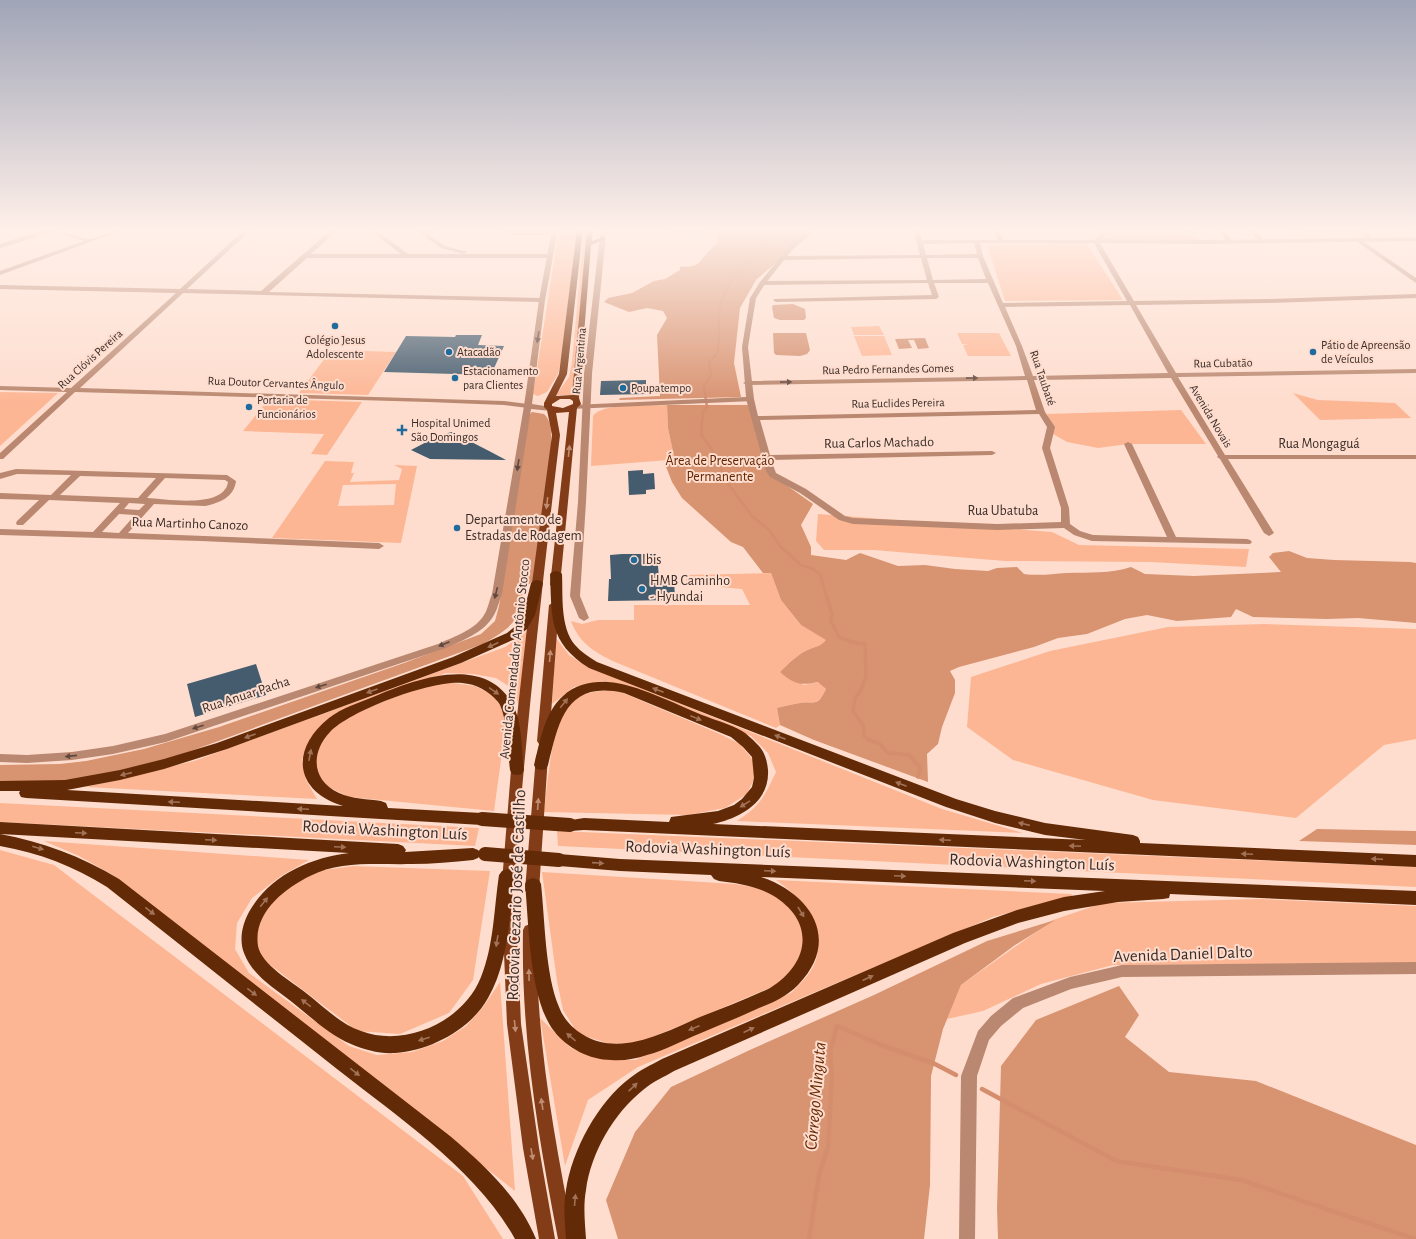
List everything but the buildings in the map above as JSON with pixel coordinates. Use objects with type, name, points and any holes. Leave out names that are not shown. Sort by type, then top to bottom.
[{"type":"highway","points":[[556,574],[562,635],[573,652],[593,665],[951,803],[995,817],[1045,829],[1090,836],[1229,853]]},
{"type":"highway","points":[[0,786],[65,785],[120,775],[164,764],[222,746],[457,660],[511,636],[523,626],[529,615],[537,583]]},
{"type":"highway","points":[[444,817],[344,801],[332,797],[314,784],[310,772],[309,760],[311,750],[317,739],[335,720],[350,711],[415,685],[433,680],[451,678],[469,680],[484,684],[495,691],[504,700],[509,711],[517,770]]},
{"type":"highway","points":[[541,765],[556,714],[563,702],[572,694],[583,689],[601,685],[616,686],[628,690],[736,734],[749,744],[759,756],[762,772],[760,786],[750,802],[731,813],[711,819],[577,824]]},
{"type":"highway","name":"Rodovia Washington Luís","points":[[0,792],[577,824],[1416,861]]},
{"type":"highway","name":"Rodovia Washington Luís","points":[[0,828],[479,854],[620,865],[1223,888],[1416,898]]},
{"type":"highway","points":[[0,840],[34,846],[62,855],[86,866],[113,882],[416,1120],[477,1171],[499,1196],[526,1239]]},
{"type":"highway","points":[[479,854],[422,858],[340,860],[316,866],[274,890],[261,905],[252,921],[251,927],[250,947],[253,956],[260,966],[307,1004],[357,1039],[389,1045],[426,1039],[451,1026],[466,1012],[479,998],[490,977],[507,875]]},
{"type":"highway","points":[[533,884],[542,983],[550,1010],[563,1030],[577,1042],[602,1051],[623,1052],[647,1047],[782,989],[802,968],[811,951],[812,938],[806,921],[798,906],[780,891],[762,883],[728,876],[620,865]]},
{"type":"highway","points":[[576,1239],[574,1214],[577,1185],[589,1147],[609,1112],[636,1084],[668,1065],[959,938],[1017,917],[1064,904],[1118,896],[1223,888]]},
{"type":"main road","points":[[550,404],[563,374],[573,287]]},
{"type":"main road","points":[[541,765],[556,574],[575,404],[585,287]]},
{"type":"main road","points":[[550,404],[560,397],[575,404]]},
{"type":"main road","points":[[550,404],[563,411],[575,404]]},
{"type":"main road","name":"Avenida Comendador Antônio Stocco","points":[[517,770],[537,583],[556,435],[550,404]]},
{"type":"main road","name":"Rodovia Cezario José de Castilho","points":[[541,765],[529,963],[530,1008],[537,1076],[550,1157],[566,1239]]},
{"type":"main road","name":"Rodovia Cezario José de Castilho","points":[[517,770],[507,875],[514,1024],[531,1148],[547,1239]]},
{"type":"street","points":[[0,287],[184,290],[262,294],[542,300]]},
{"type":"street","name":"Rua Clóvis Pereira","points":[[0,457],[187,287]]},
{"type":"street","points":[[262,294],[270,287]]},
{"type":"street","points":[[528,404],[544,287]]},
{"type":"street","name":"Rua Argentina","points":[[584,618],[576,596],[587,404],[598,287]]},
{"type":"street","points":[[760,287],[753,298],[745,347],[750,399],[767,458]]},
{"type":"street","points":[[776,300],[936,297],[932,287]]},
{"type":"street","name":"Rua Taubaté","points":[[993,287],[1019,346],[1041,412],[1051,427],[1046,448],[1065,508],[1066,525]]},
{"type":"street","name":"Avenida Novais","points":[[1122,287],[1221,457],[1269,532]]},
{"type":"street","points":[[1002,305],[1267,301],[1416,296]]},
{"type":"street","name":"Rua Cubatão","points":[[1030,377],[1416,371]]},
{"type":"street","name":"Rua Pedro Fernandes Gomes","points":[[748,383],[1030,377]]},
{"type":"street","name":"Rua Doutor Cervantes Ângulo","points":[[0,388],[550,404]]},
{"type":"street","points":[[575,404],[623,404],[750,399]]},
{"type":"street","name":"Rua Anuar Pacha","points":[[0,758],[27,759],[72,756],[113,750],[166,738],[442,646],[465,635],[479,626],[488,616],[497,594],[528,404]]},
{"type":"street","name":"Rua Euclides Pereira","points":[[756,418],[1041,412]]},
{"type":"street","points":[[1128,444],[1173,540]]},
{"type":"street","name":"Rua Carlos Machado","points":[[767,458],[992,453]]},
{"type":"street","name":"Rua Mongaguá","points":[[1221,457],[1416,457]]},
{"type":"street","name":"Rua Ubatuba","points":[[767,458],[770,471],[773,475],[803,491],[842,518],[853,521],[997,527],[1066,525]]},
{"type":"street","points":[[0,476],[16,471],[227,478],[232,481],[232,485],[221,499],[213,502],[151,502],[0,496]]},
{"type":"street","points":[[20,524],[77,474]]},
{"type":"street","points":[[140,501],[162,477]]},
{"type":"street","points":[[96,535],[126,501]]},
{"type":"street","points":[[121,536],[151,502]]},
{"type":"street","points":[[116,511],[141,513]]},
{"type":"street","points":[[1066,525],[1076,533],[1092,538],[1247,542]]},
{"type":"street","name":"Rua Martinho Canozo","points":[[0,532],[379,546]]},
{"type":"street","name":"Avenida Daniel Dalto","points":[[967,1239],[969,1076],[983,1036],[996,1020],[1018,1003],[1070,982],[1122,971],[1416,968]]},
{"type":"shaded area","points":[[550,287],[570,287],[564,345],[558,374],[547,392],[538,396],[533,394]]},
{"type":"shaded area","points":[[579,287],[582,287],[573,393],[572,395],[556,395],[569,377],[572,362]]},
{"type":"shaded area","points":[[1000,287],[1114,287],[1123,300],[1005,301]]},
{"type":"shaded area","points":[[793,304],[805,309],[806,318],[804,320],[780,320],[774,318],[773,305]]},
{"type":"shaded area","points":[[879,326],[884,335],[854,335],[851,327]]},
{"type":"shaded area","points":[[773,333],[806,333],[810,350],[807,354],[800,356],[776,355],[774,353]]},
{"type":"shaded area","points":[[957,333],[999,333],[1011,356],[968,356],[963,345],[969,344],[962,344]]},
{"type":"shaded area","points":[[854,336],[884,336],[892,355],[862,356]]},
{"type":"shaded area","points":[[925,338],[929,348],[918,349],[914,340],[908,340],[912,348],[899,349],[895,339]]},
{"type":"shaded area","points":[[331,350],[396,352],[368,395],[299,393]]},
{"type":"shaded area","points":[[0,392],[58,393],[0,446]]},
{"type":"shaded area","points":[[1293,393],[1318,400],[1395,403],[1411,418],[1320,420]]},
{"type":"shaded area","points":[[269,399],[362,402],[327,455],[311,454],[324,434],[243,431]]},
{"type":"shaded area","points":[[667,405],[668,428],[674,456],[669,460],[591,466],[593,416],[598,412],[616,407]]},
{"type":"shaded area","points":[[1181,410],[1206,444],[1128,444],[1098,448],[1067,442],[1053,434],[1047,414]]},
{"type":"shaded area","points":[[325,461],[354,462],[351,473],[354,473],[350,482],[399,480],[402,469],[394,465],[417,466],[401,543],[272,538]],"holes":[[[396,484],[394,505],[338,506],[343,485]]]},
{"type":"shaded area","points":[[818,514],[1052,532],[1079,545],[1249,549],[1246,567],[1150,562],[1005,561],[874,550],[824,550],[816,541]]},
{"type":"shaded area","points":[[771,573],[781,600],[801,625],[827,640],[821,645],[798,656],[780,672],[804,685],[819,682],[826,689],[821,698],[816,702],[797,703],[777,708],[780,725],[776,728],[607,658],[583,641],[574,629],[571,621],[582,624],[598,620],[634,620],[634,605],[750,605],[742,589],[686,584],[686,575]]},
{"type":"shaded area","points":[[1263,624],[1416,629],[1416,739],[1384,745],[1296,818],[1153,800],[1013,760],[967,727],[971,677],[1050,651],[1168,627]]},
{"type":"shaded area","points":[[529,630],[519,706],[513,689],[496,678],[473,674],[446,673],[336,713],[311,737],[302,760],[306,780],[317,799],[86,787],[194,761],[505,647]]},
{"type":"shaded area","points":[[556,638],[569,655],[586,666],[942,809],[1023,833],[737,821],[752,810],[761,800],[776,772],[768,753],[751,736],[626,685],[603,681],[574,687],[552,704]]},
{"type":"shaded area","points":[[446,682],[475,686],[493,695],[503,710],[505,731],[494,811],[349,797],[324,785],[315,769],[317,752],[331,728],[357,712],[417,688]]},
{"type":"shaded area","points":[[616,690],[740,744],[753,760],[755,777],[747,794],[725,808],[688,815],[544,812],[555,735],[565,708],[572,700],[582,695],[593,692]]},
{"type":"shaded area","points":[[0,803],[479,828],[475,846],[0,822]]},
{"type":"shaded area","points":[[557,831],[1416,867],[1416,887],[558,846]]},
{"type":"shaded area","points":[[44,841],[309,860],[281,876],[252,898],[237,923],[235,949],[249,973],[349,1046],[377,1055],[412,1052],[443,1041],[466,1026],[483,1007],[500,982],[515,1191],[111,874],[79,856]]},
{"type":"shaded area","points":[[0,850],[54,865],[463,1176],[503,1239],[0,1239]]},
{"type":"shaded area","points":[[353,866],[490,871],[473,980],[449,1013],[400,1034],[357,1031],[257,955],[252,926],[269,899],[317,871]]},
{"type":"shaded area","points":[[542,872],[735,884],[758,888],[777,897],[792,910],[802,927],[804,946],[796,964],[779,984],[641,1042],[610,1044],[578,1034],[563,1010],[557,981]]},
{"type":"shaded area","points":[[776,880],[1071,894],[1074,898],[1043,903],[993,917],[638,1067],[588,1100],[565,1166],[540,1018],[571,1048],[603,1059],[635,1060],[791,993],[807,976],[813,967],[817,953],[816,933],[810,915],[799,899]]},
{"type":"shaded area","points":[[1261,899],[1416,906],[1416,963],[1113,965],[1041,984],[983,1011],[947,1019],[961,985],[1053,920],[1103,903]]},
{"type":"green space","points":[[643,287],[752,287],[740,308],[734,363],[741,397],[619,400],[620,398],[660,396],[657,335],[667,318],[663,311],[647,308],[629,312],[604,302],[608,298],[632,293]]},
{"type":"green space","name":"Área de Preservação Permanente","points":[[667,405],[748,405],[769,473],[813,504],[801,525],[811,547],[811,555],[846,560],[860,553],[898,566],[925,565],[988,571],[997,568],[1017,567],[1024,574],[1035,575],[1107,572],[1131,567],[1145,574],[1194,576],[1281,572],[1269,557],[1273,553],[1289,551],[1307,558],[1410,562],[1416,563],[1416,623],[1358,618],[1327,619],[1253,617],[1236,609],[1231,617],[1177,621],[1147,615],[1125,619],[1087,634],[1058,638],[1034,647],[959,667],[950,671],[955,680],[955,693],[942,727],[938,744],[927,754],[928,782],[814,740],[780,725],[777,708],[800,703],[816,702],[821,698],[826,689],[818,682],[806,684],[798,683],[789,679],[780,672],[798,656],[821,645],[826,640],[801,625],[781,600],[771,573],[763,573],[743,547],[731,542],[682,498],[672,482],[665,464],[674,456],[668,428]]},
{"type":"green space","points":[[532,412],[544,414],[547,417],[551,430],[551,448],[533,581],[525,589],[520,609],[515,619],[503,631],[483,644],[169,759],[64,782],[0,784],[0,765],[60,764],[86,761],[144,749],[219,727],[404,663],[481,634],[495,621],[499,606],[529,415]]},
{"type":"green space","points":[[1317,829],[1416,831],[1416,845],[1299,841]]},
{"type":"green space","points":[[1055,920],[1015,945],[961,985],[943,1029],[931,1076],[930,1185],[924,1239],[618,1239],[606,1200],[635,1132],[671,1087],[874,995],[987,941]]},
{"type":"green space","points":[[1119,986],[1139,1015],[1125,1037],[1169,1072],[1256,1081],[1416,1145],[1416,1239],[998,1239],[997,1208],[1001,1066],[1036,1020]]},
{"type":"waterway","name":"Córrego Minguta","points":[[704,388],[711,375],[709,362],[717,354],[718,350],[720,307],[728,287]]},
{"type":"waterway","name":"Córrego Minguta","points":[[704,388],[707,407],[703,412],[701,434],[719,460],[724,478],[751,515],[770,531],[780,546],[801,565],[811,568],[820,574],[827,598]]},
{"type":"waterway","name":"Córrego Minguta","points":[[827,597],[832,614],[831,621],[839,637],[852,642],[865,644],[866,677],[861,690],[855,698],[853,711],[863,725],[864,736],[869,740],[880,744],[888,753],[909,755],[920,767],[918,777]]},
{"type":"waterway","name":"Córrego Minguta","points":[[809,1239],[819,1175],[828,1147],[832,1075],[830,1052],[837,1026],[884,1046],[933,1063],[956,1075]]},
{"type":"waterway","points":[[982,1089],[1116,1161],[1241,1180],[1415,1239]]},
{"type":"place","name":"Colégio Jesus Adolescente","points":[[335,326]]},
{"type":"place","name":"Atacadão","points":[[449,352]]},
{"type":"place","name":"Pátio de Apreensão de Veículos","points":[[1313,352]]},
{"type":"place","name":"Estacionamento para Clientes","points":[[455,378]]},
{"type":"place","name":"Poupatempo","points":[[623,388]]},
{"type":"place","name":"Portaria de Funcionários","points":[[249,407]]},
{"type":"place","name":"Hospital Unimed São Domingos","points":[[402,430]]},
{"type":"place","name":"Departamento de Estradas de Rodagem","points":[[457,528]]},
{"type":"place","name":"Ibis","points":[[634,560]]},
{"type":"place","name":"HMB Caminho - Hyundai","points":[[642,589]]}]
